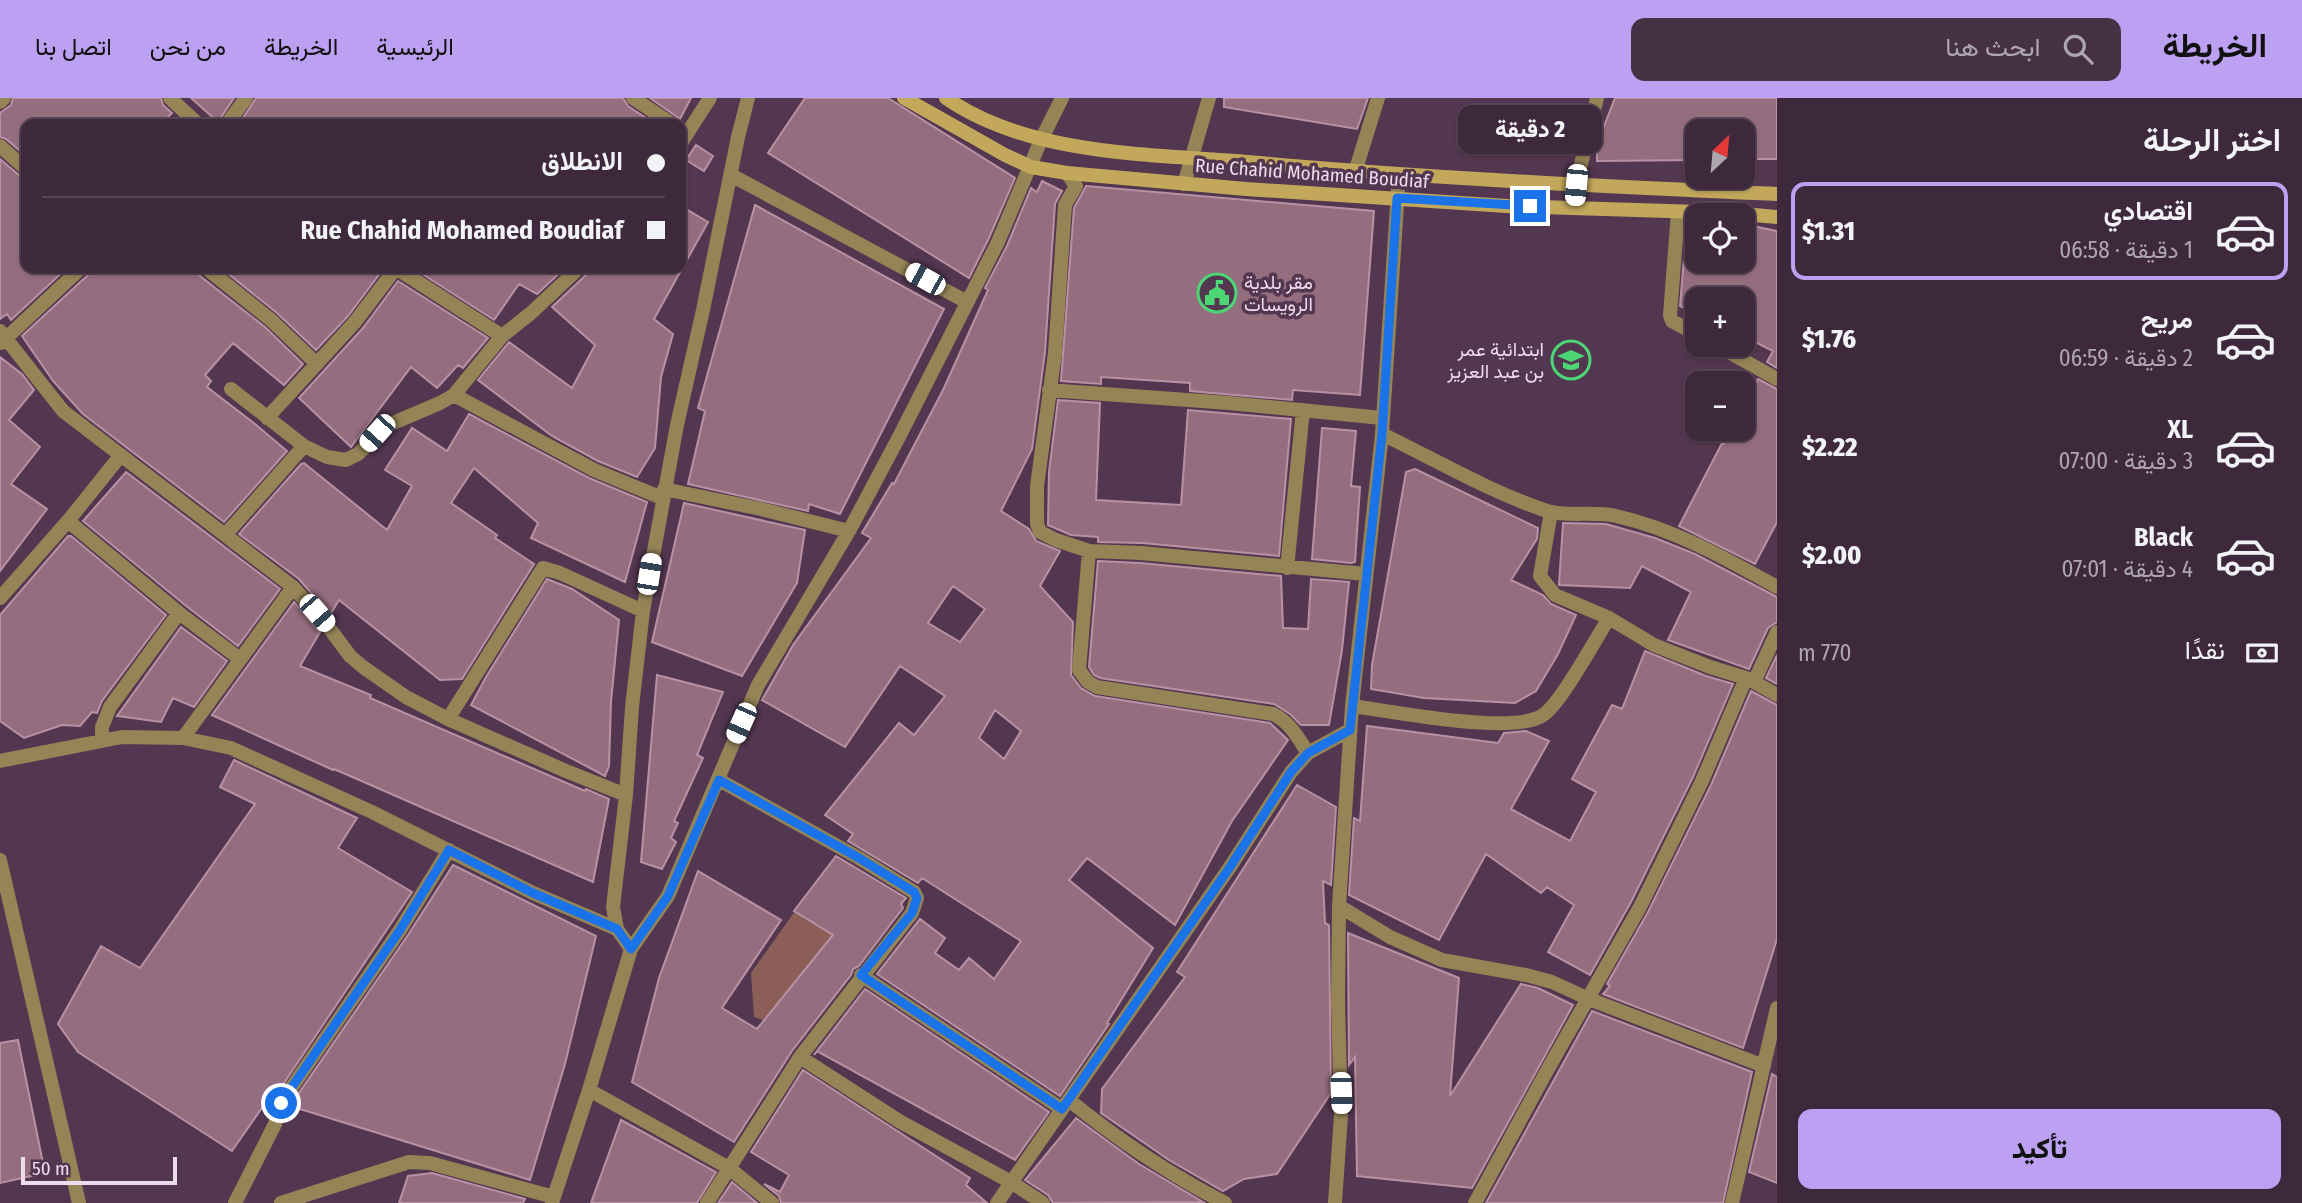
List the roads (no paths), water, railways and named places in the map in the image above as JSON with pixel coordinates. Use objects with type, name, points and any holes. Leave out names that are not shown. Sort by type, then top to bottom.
[{"type":"main road","name":"Rue Chahid Mohamed Boudiaf","points":[[904,98],[963,133],[1031,167],[1067,173],[1184,184],[1397,198],[1777,217]]},
{"type":"main road","name":"Rue Chahid Mohamed Boudiaf","points":[[946,98],[986,121],[1041,140],[1121,151],[1399,175],[1777,194]]},
{"type":"street","points":[[0,102],[4,98]]},
{"type":"street","points":[[170,98],[193,119]]},
{"type":"street","points":[[231,119],[246,98]]},
{"type":"street","points":[[633,98],[664,119]]},
{"type":"street","points":[[686,132],[710,98]]},
{"type":"street","points":[[631,949],[617,929],[613,907],[643,611],[663,494],[748,98]]},
{"type":"street","points":[[281,1203],[409,1163],[430,1163],[553,1200],[631,949],[668,896],[758,685],[849,531],[998,242],[1041,140],[1062,98]]},
{"type":"street","points":[[1184,184],[1209,98]]},
{"type":"street","points":[[1355,172],[1378,98]]},
{"type":"street","points":[[1574,208],[1576,185],[1597,98]]},
{"type":"street","points":[[0,146],[21,165]]},
{"type":"street","points":[[1067,173],[1076,186],[1065,205],[1055,353],[1037,485],[1037,524],[1040,532],[1089,551],[1141,553],[1366,574]]},
{"type":"street","points":[[731,175],[967,303]]},
{"type":"street","points":[[1335,1203],[1341,1115],[1339,906],[1352,706],[1382,434],[1399,175]]},
{"type":"street","points":[[1678,212],[1670,315],[1672,321],[1685,328]]},
{"type":"street","points":[[75,273],[2,337],[63,411],[293,587],[350,656],[406,697],[448,719],[626,795]]},
{"type":"street","points":[[212,273],[271,320],[317,364]]},
{"type":"street","points":[[267,418],[355,322],[392,273]]},
{"type":"street","points":[[404,273],[502,336]]},
{"type":"street","points":[[231,389],[304,446],[327,457],[346,460],[358,454],[386,426],[440,404],[454,395],[502,336],[574,273]]},
{"type":"street","points":[[1738,357],[1777,379]]},
{"type":"street","points":[[1049,390],[1382,418]]},
{"type":"street","points":[[454,395],[594,470],[663,494],[761,509],[849,531]]},
{"type":"street","points":[[1287,568],[1303,410]]},
{"type":"street","points":[[1382,434],[1515,498],[1551,512],[1605,513],[1645,522],[1695,542],[1777,587]]},
{"type":"street","points":[[226,534],[304,446]]},
{"type":"street","points":[[0,598],[68,521],[121,455]]},
{"type":"street","points":[[1551,512],[1540,576],[1555,595],[1609,618],[1654,645],[1750,680],[1777,695]]},
{"type":"street","points":[[68,521],[179,613],[240,659]]},
{"type":"street","points":[[1089,551],[1079,670],[1088,682],[1097,687],[1273,714],[1291,727],[1308,753]]},
{"type":"street","points":[[448,719],[543,568],[560,573],[643,611]]},
{"type":"street","points":[[183,738],[293,587]]},
{"type":"street","points":[[102,741],[102,727],[110,708],[179,613]]},
{"type":"street","points":[[1352,706],[1482,722],[1525,723],[1535,720],[1550,709],[1609,618]]},
{"type":"street","points":[[1475,1203],[1640,907],[1750,680],[1777,632]]},
{"type":"street","points":[[997,1203],[1230,867],[1291,772],[1308,753],[1350,730]]},
{"type":"street","points":[[0,761],[122,737],[183,738],[231,748],[449,850],[533,893],[617,929]]},
{"type":"street","points":[[706,1203],[800,1057],[861,975],[912,913],[917,898],[914,892],[859,858],[719,780]]},
{"type":"street","points":[[235,1203],[275,1124],[281,1103],[400,930],[449,850]]},
{"type":"street","points":[[0,860],[79,1203]]},
{"type":"street","points":[[1339,906],[1390,937],[1442,960],[1552,982],[1589,999],[1764,1066]]},
{"type":"street","points":[[861,975],[1183,1181],[1225,1203]]},
{"type":"street","points":[[1732,1203],[1777,1008]]},
{"type":"street","points":[[800,1057],[899,1121],[1012,1182],[1043,1203]]},
{"type":"street","points":[[589,1090],[729,1168],[772,1203]]},
{"type":"place","name":"مقر بلدية الرويسات","points":[[1217,293]]},
{"type":"place","name":"ابتدائية عمر بن عبد العزيز","points":[[1571,360]]}]
